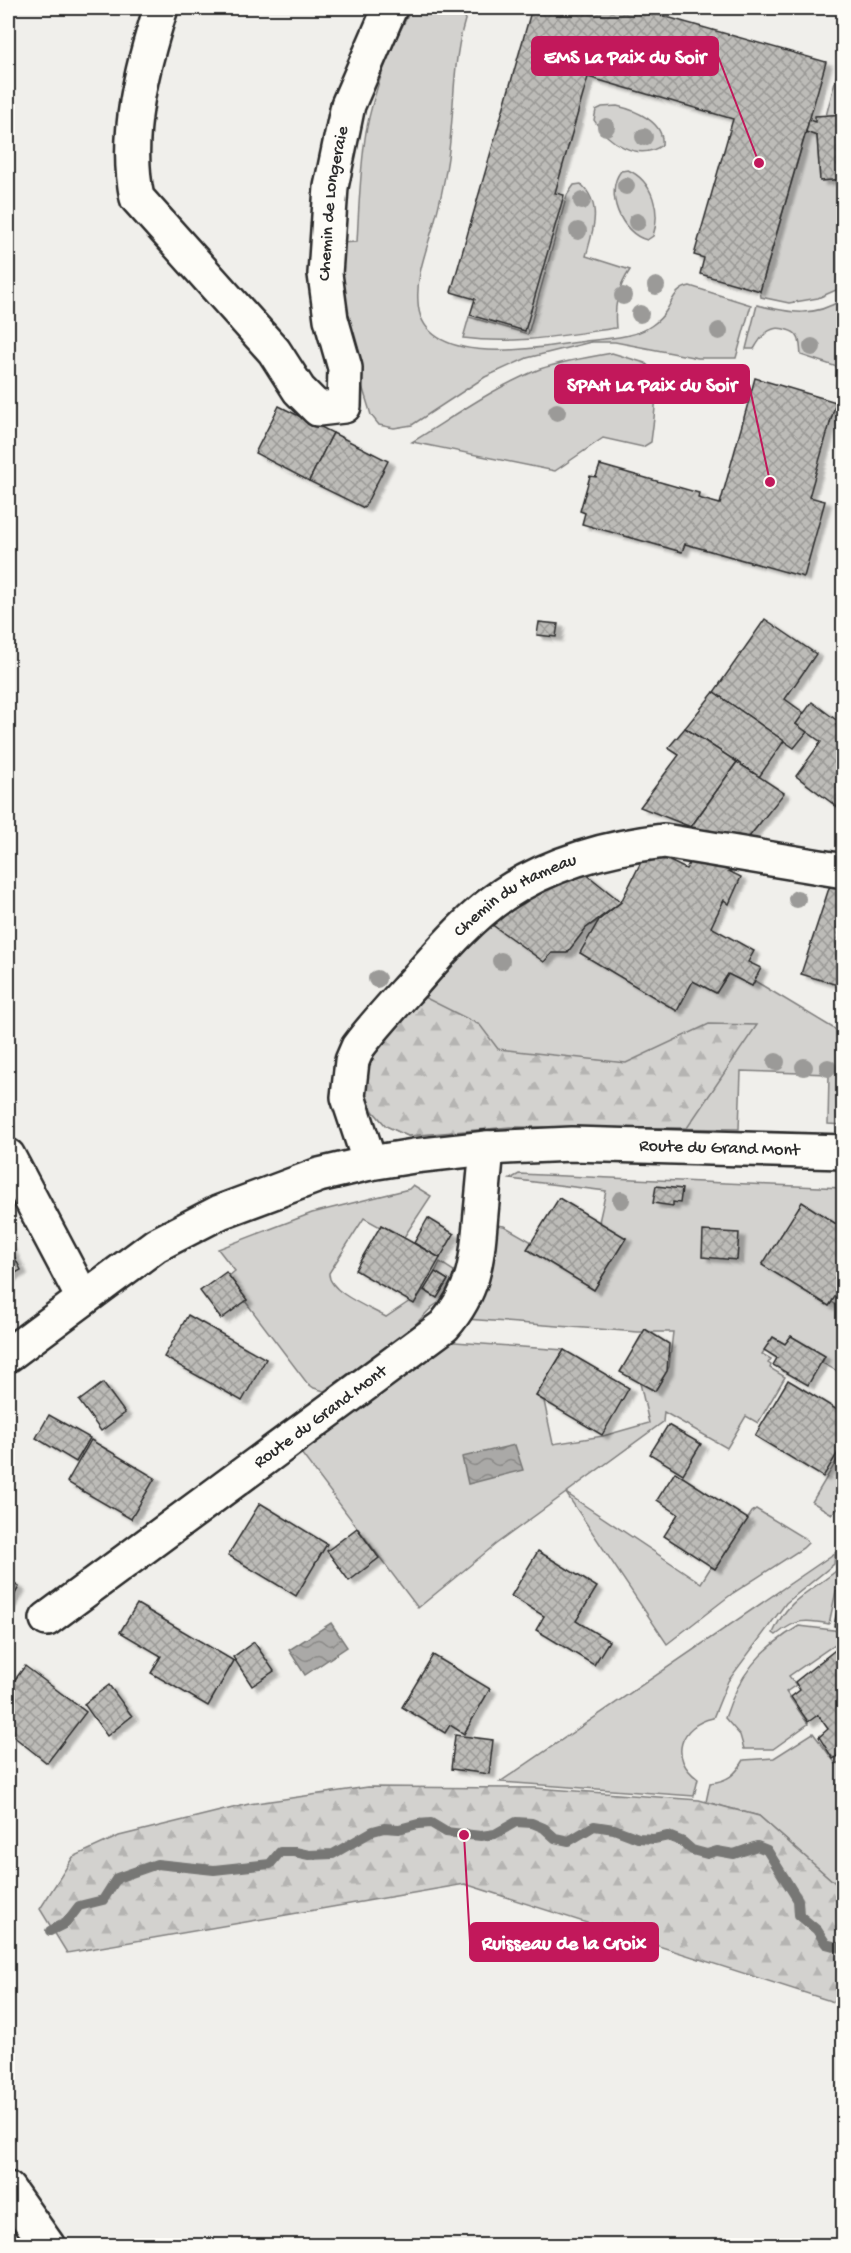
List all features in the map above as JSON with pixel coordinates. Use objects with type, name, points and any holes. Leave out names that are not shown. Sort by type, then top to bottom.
[{"type":"street","name":"Chemin de Longeraie","points":[[161,8],[147,50],[134,126],[132,172],[137,198],[273,351],[299,390],[318,409],[344,406],[345,368],[331,319],[325,274],[332,187],[348,105],[390,8]]},
{"type":"street","name":"Chemin du Hameau","points":[[370,1163],[348,1097],[352,1061],[358,1047],[440,952],[473,919],[504,894],[556,867],[591,855],[634,844],[664,841],[843,871]]},
{"type":"street","name":"Route du Grand Mont","points":[[8,1355],[156,1245],[220,1212],[318,1175],[370,1163],[487,1148],[572,1144],[843,1152]]},
{"type":"street","name":"Route du Grand Mont","points":[[47,1619],[444,1326],[464,1297],[474,1275],[478,1254],[487,1148]]},
{"type":"street","points":[[8,1156],[83,1298]]},
{"type":"street","points":[[8,2189],[48,2246]]},
{"type":"green space","points":[[412,8],[469,8],[456,66],[450,144],[444,180],[419,282],[418,302],[424,323],[439,338],[459,346],[484,350],[537,348],[613,338],[638,333],[652,325],[660,319],[678,292],[690,286],[751,305],[736,358],[698,358],[615,342],[591,342],[527,358],[485,377],[412,425],[394,428],[379,425],[371,415],[340,314],[337,243],[357,242],[362,160],[369,116],[384,68]]},
{"type":"green space","points":[[837,74],[843,77],[843,114],[826,116]]},
{"type":"green space","points":[[617,106],[640,114],[654,124],[662,137],[662,145],[643,152],[633,151],[614,142],[594,120],[596,110],[602,107]]},
{"type":"green space","points":[[806,132],[817,136],[820,181],[843,179],[843,287],[818,298],[789,303],[761,297],[760,291]]},
{"type":"green space","points":[[628,170],[644,182],[653,198],[655,227],[653,236],[647,240],[630,230],[618,211],[615,200],[616,180],[621,171]]},
{"type":"green space","points":[[581,184],[588,192],[594,209],[593,228],[586,256],[630,270],[617,298],[616,328],[521,340],[463,338],[469,317],[528,334],[567,195],[574,185]]},
{"type":"green space","points":[[843,299],[843,369],[801,355],[797,336],[784,329],[770,330],[754,349],[746,349],[757,305],[801,312],[822,309]]},
{"type":"green space","points":[[612,353],[645,363],[651,369],[654,378],[656,400],[651,442],[643,447],[603,438],[555,471],[412,442],[490,393],[523,376],[558,364]]},
{"type":"green space","points":[[599,920],[580,953],[677,1010],[693,981],[716,993],[728,974],[752,986],[755,981],[843,1034],[843,1125],[828,1124],[829,1074],[741,1071],[739,1129],[510,1127],[408,1136],[386,1126],[373,1111],[365,1094],[364,1062],[491,924],[552,953],[567,953],[586,928]]},
{"type":"green space","points":[[424,997],[480,1025],[498,1049],[626,1063],[709,1024],[757,1025],[687,1128],[510,1127],[408,1136],[386,1126],[373,1111],[365,1094],[364,1062]]},
{"type":"green space","points":[[519,1174],[843,1188],[843,1229],[802,1203],[763,1265],[829,1306],[832,1302],[843,1310],[843,1374],[822,1363],[825,1356],[791,1336],[785,1344],[773,1337],[762,1354],[771,1359],[768,1363],[771,1365],[770,1368],[785,1377],[758,1423],[746,1416],[727,1448],[664,1412],[663,1422],[496,1544],[418,1608],[298,1449],[441,1341],[564,1350],[536,1396],[544,1401],[553,1444],[603,1436],[649,1423],[640,1383],[655,1391],[669,1367],[673,1332],[638,1332],[466,1319],[493,1227],[504,1226],[532,1242],[528,1250],[594,1290],[626,1238],[599,1222],[606,1191],[510,1179]]},
{"type":"green space","points":[[413,1185],[431,1196],[404,1237],[364,1218],[329,1273],[331,1280],[342,1293],[386,1317],[410,1301],[414,1303],[423,1290],[437,1298],[448,1280],[435,1272],[440,1262],[457,1273],[454,1282],[441,1301],[410,1330],[324,1391],[314,1388],[307,1383],[245,1301],[247,1300],[229,1276],[235,1271],[218,1249],[312,1213],[409,1189]]},
{"type":"green space","points":[[843,1450],[843,1504],[832,1514],[812,1502]]},
{"type":"green space","points":[[566,1493],[701,1583],[711,1567],[715,1569],[756,1509],[807,1540],[808,1543],[733,1593],[667,1644]]},
{"type":"green space","points":[[835,1553],[834,1564],[786,1603],[728,1681],[713,1718],[702,1722],[686,1735],[681,1752],[683,1762],[698,1779],[694,1796],[500,1782]]},
{"type":"green space","points":[[843,1565],[843,1592],[836,1591],[829,1624],[813,1621],[801,1622],[789,1626],[776,1635],[773,1633],[795,1601]]},
{"type":"green space","points":[[799,1626],[841,1631],[838,1642],[789,1676],[796,1685],[786,1692],[808,1724],[773,1749],[744,1749],[740,1735],[725,1718],[737,1689],[744,1676],[762,1654]]},
{"type":"green space","points":[[813,1733],[836,1764],[843,1759],[843,1890],[759,1816],[706,1802],[710,1783],[722,1781],[730,1776],[744,1760],[774,1758]]},
{"type":"green space","points":[[368,1787],[536,1788],[699,1800],[759,1816],[843,1890],[843,2005],[465,1884],[67,1953],[40,1909],[73,1857],[119,1836],[249,1804]]},
{"type":"water","points":[[515,1445],[523,1470],[468,1484],[462,1457]]},
{"type":"water","points":[[331,1623],[347,1647],[305,1675],[289,1650]]},
{"type":"building","points":[[532,8],[635,8],[826,62],[760,291],[700,274],[704,258],[694,255],[733,119],[588,77],[555,193],[564,195],[525,331],[470,315],[475,299],[451,292]]},
{"type":"building","points":[[844,114],[844,179],[820,181],[817,136],[806,132],[809,120],[815,122],[815,116]]},
{"type":"building","points":[[755,378],[836,402],[809,497],[825,501],[804,577],[685,544],[682,552],[582,524],[585,513],[580,511],[590,476],[596,477],[600,465],[699,493],[698,498],[720,504]]},
{"type":"building","points":[[279,406],[333,433],[309,481],[255,453]]},
{"type":"building","points":[[333,433],[388,461],[364,508],[309,481]]},
{"type":"building","points":[[765,619],[816,654],[785,699],[804,713],[796,724],[807,732],[794,748],[714,692]]},
{"type":"building","points":[[539,622],[558,624],[556,637],[537,635]]},
{"type":"building","points":[[714,692],[784,741],[759,777],[685,728]]},
{"type":"building","points":[[812,702],[839,722],[836,725],[844,731],[844,812],[796,776],[821,742],[796,724]]},
{"type":"building","points":[[685,728],[737,762],[691,827],[640,807],[679,755],[668,748]]},
{"type":"building","points":[[737,762],[784,793],[741,847],[691,827]]},
{"type":"building","points":[[647,850],[686,869],[694,854],[741,877],[729,904],[724,900],[711,927],[754,951],[748,962],[761,968],[752,986],[728,974],[716,993],[693,981],[677,1011],[580,953],[599,920],[621,902]]},
{"type":"building","points":[[580,869],[621,902],[586,928],[567,953],[552,953],[544,962],[491,924],[508,905]]},
{"type":"building","points":[[833,876],[844,879],[844,987],[801,974]]},
{"type":"building","points":[[656,1186],[682,1189],[680,1203],[673,1202],[673,1206],[653,1203]]},
{"type":"building","points":[[559,1198],[626,1238],[594,1290],[527,1249]]},
{"type":"building","points":[[802,1202],[844,1229],[844,1283],[829,1306],[762,1265]]},
{"type":"building","points":[[428,1218],[454,1234],[440,1258],[414,1243]]},
{"type":"building","points":[[381,1225],[440,1258],[414,1304],[355,1270]]},
{"type":"building","points":[[703,1231],[739,1233],[737,1260],[702,1257]]},
{"type":"building","points":[[8,1244],[21,1270],[8,1277]]},
{"type":"building","points":[[226,1272],[247,1300],[221,1319],[200,1291]]},
{"type":"building","points":[[435,1272],[448,1280],[437,1298],[424,1290]]},
{"type":"building","points":[[188,1315],[266,1359],[242,1401],[164,1357]]},
{"type":"building","points":[[645,1329],[669,1344],[667,1371],[655,1391],[620,1372]]},
{"type":"building","points":[[791,1336],[825,1356],[808,1385],[773,1365],[777,1358],[764,1350],[773,1337],[785,1344]]},
{"type":"building","points":[[564,1350],[629,1388],[602,1435],[536,1396]]},
{"type":"building","points":[[788,1380],[844,1414],[844,1443],[823,1477],[755,1436]]},
{"type":"building","points":[[103,1383],[125,1413],[101,1431],[79,1401]]},
{"type":"building","points":[[49,1415],[90,1438],[76,1462],[36,1438]]},
{"type":"building","points":[[668,1425],[701,1444],[683,1474],[650,1454]]},
{"type":"building","points":[[91,1440],[155,1478],[131,1519],[67,1482]]},
{"type":"building","points":[[675,1472],[748,1519],[715,1569],[664,1536],[678,1514],[657,1500]]},
{"type":"building","points":[[260,1503],[327,1544],[296,1596],[228,1555]]},
{"type":"building","points":[[357,1528],[379,1558],[349,1581],[327,1551]]},
{"type":"building","points":[[538,1551],[597,1587],[576,1621],[609,1641],[594,1665],[536,1630],[544,1616],[511,1596]]},
{"type":"building","points":[[8,1580],[19,1587],[8,1606]]},
{"type":"building","points":[[840,1596],[844,1597],[844,1628],[834,1626]]},
{"type":"building","points":[[137,1604],[234,1661],[208,1706],[151,1673],[161,1656],[120,1632]]},
{"type":"building","points":[[254,1642],[274,1671],[252,1686],[233,1657]]},
{"type":"building","points":[[844,1643],[844,1753],[833,1759],[819,1737],[828,1729],[818,1715],[808,1722],[791,1697],[800,1690],[795,1682]]},
{"type":"building","points":[[433,1655],[490,1689],[464,1734],[450,1725],[445,1733],[402,1707]]},
{"type":"building","points":[[25,1666],[86,1712],[47,1763],[8,1732],[10,1723],[8,1722],[8,1689]]},
{"type":"building","points":[[109,1685],[132,1716],[107,1736],[84,1704]]},
{"type":"building","points":[[455,1735],[493,1740],[489,1774],[451,1769]]},
{"type":"waterway","points":[[50,1931],[66,1923],[79,1906],[103,1900],[117,1878],[157,1864],[214,1870],[270,1864],[280,1852],[309,1855],[333,1854],[373,1831],[384,1828],[399,1829],[431,1823],[446,1832],[481,1836],[495,1834],[516,1822],[532,1823],[544,1828],[555,1838],[569,1841],[594,1826],[614,1829],[638,1838],[654,1839],[668,1836],[683,1842],[692,1850],[707,1854],[717,1851],[734,1854],[757,1846],[767,1850],[798,1900],[799,1915],[817,1930],[826,1944],[844,1949]]},
{"type":"place","name":"EMS La Paix du Soir","points":[[759,163]]},
{"type":"place","name":"SPAH La Paix du Soir","points":[[770,482]]},
{"type":"place","name":"Ruisseau de la Croix","points":[[464,1835]]}]
